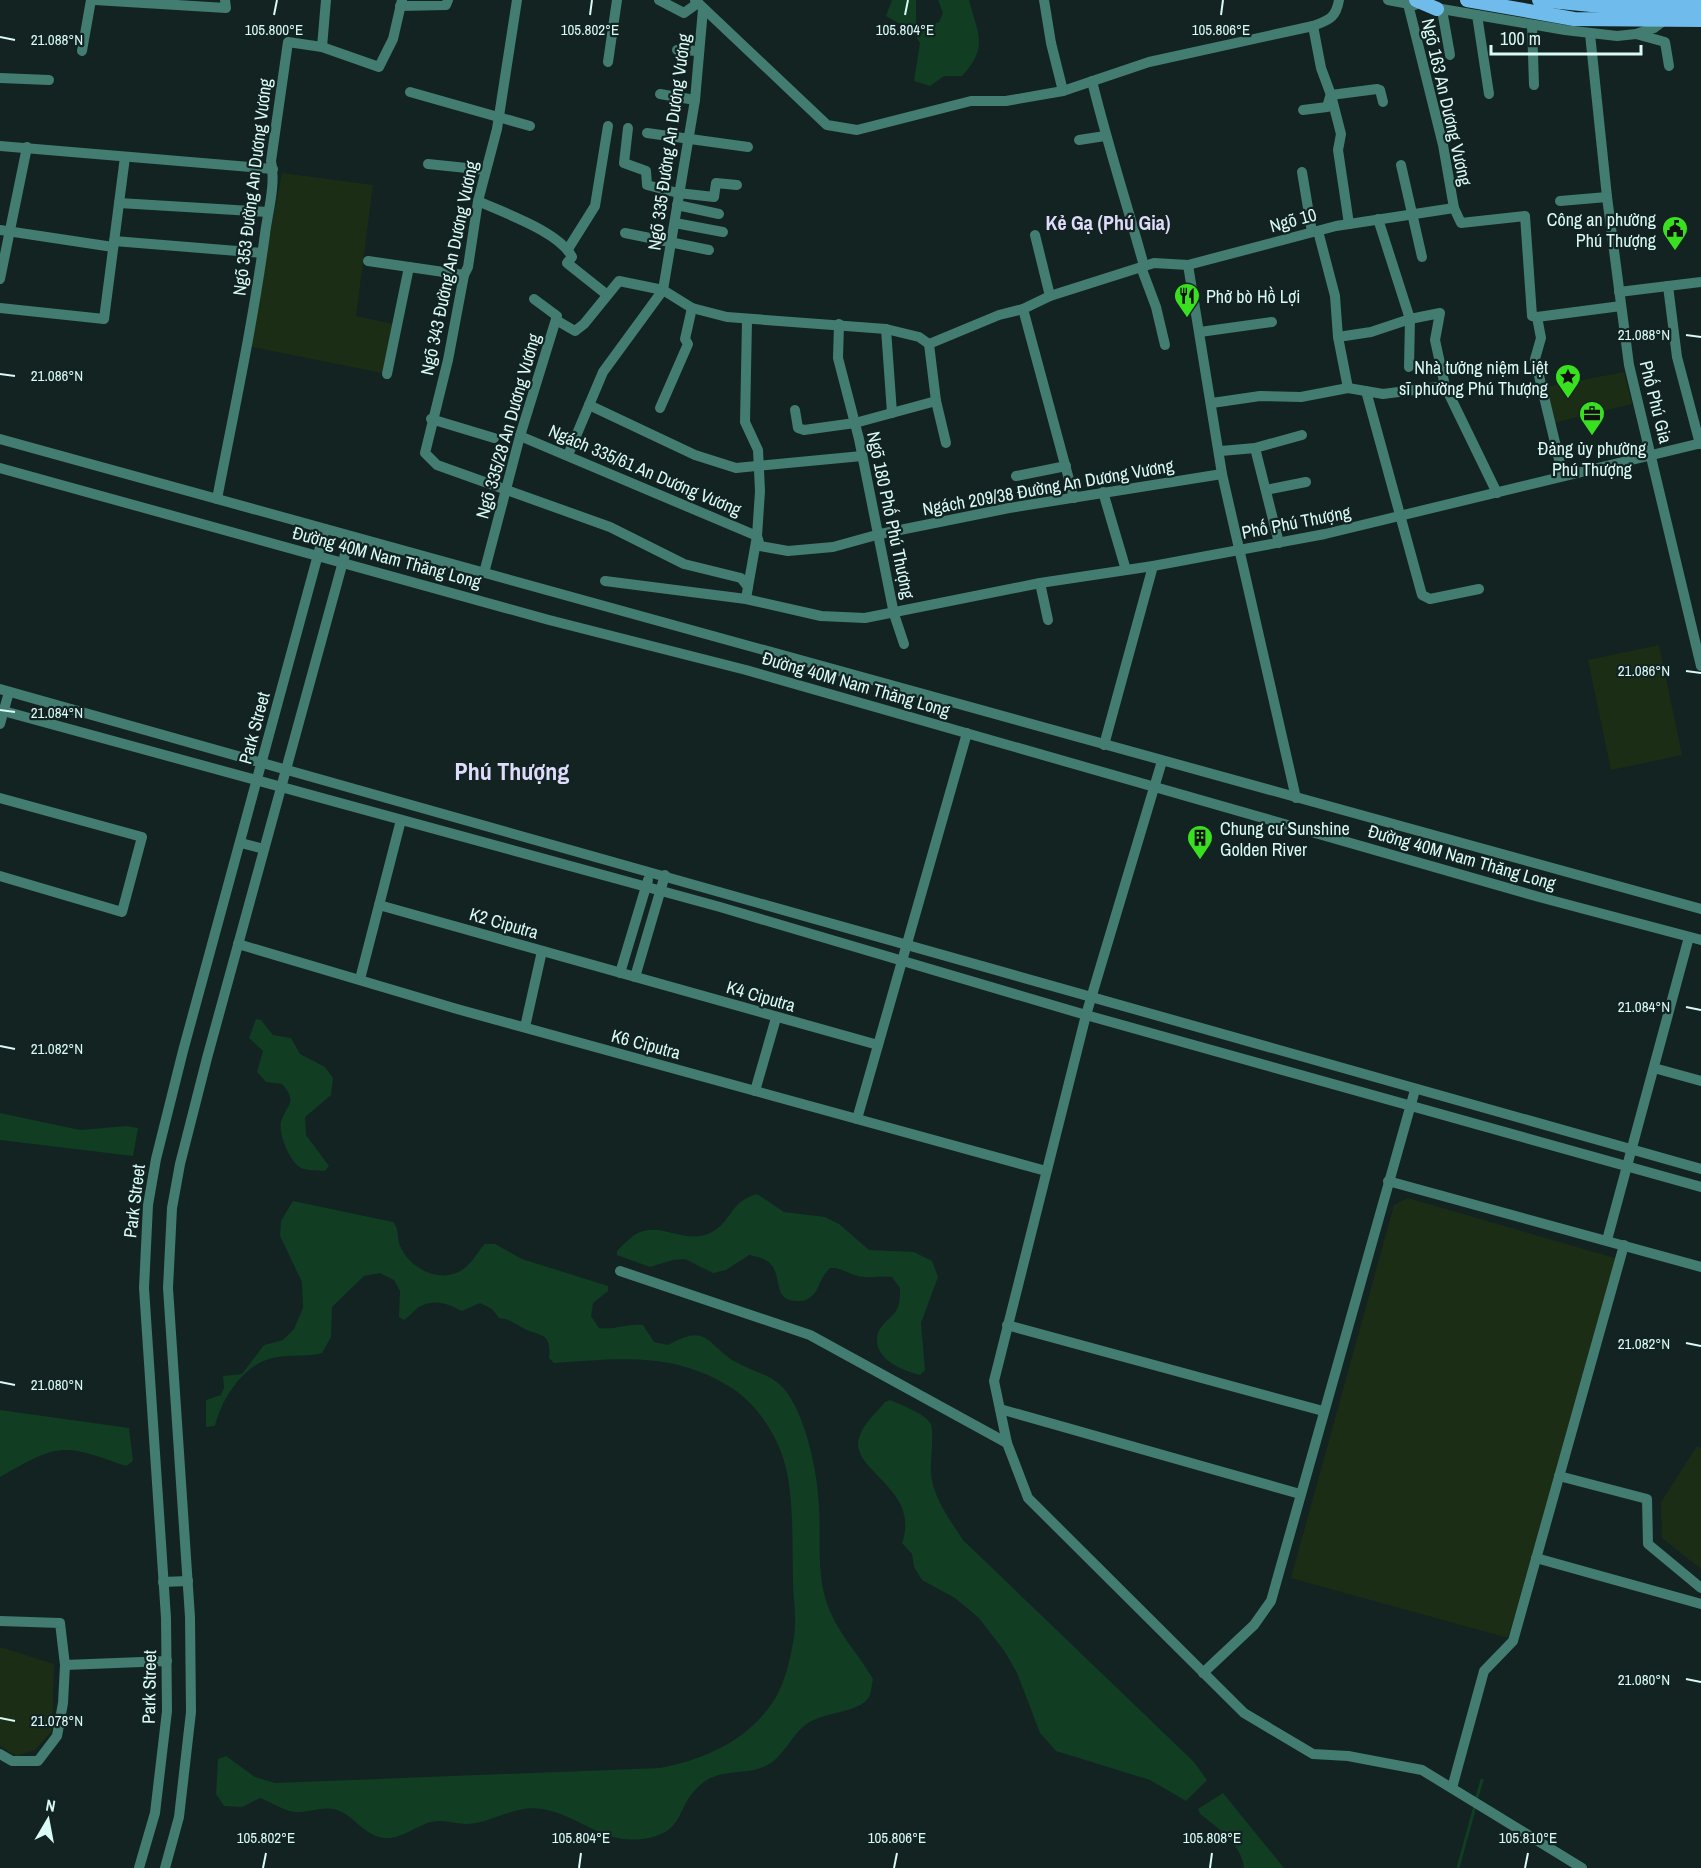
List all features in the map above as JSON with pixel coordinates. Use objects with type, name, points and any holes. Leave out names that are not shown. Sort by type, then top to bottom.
[{"type":"main road","points":[[1467,0],[1574,19],[1699,21]]},
{"type":"main road","points":[[1539,0],[1612,7],[1701,6]]},
{"type":"main road","points":[[1412,2],[1440,9]]},
{"type":"street","points":[[82,51],[93,0],[225,4]]},
{"type":"street","points":[[322,47],[326,0]]},
{"type":"street","points":[[401,3],[446,5],[448,0]]},
{"type":"street","name":"Ngõ 343 Đường An Dương Vương","points":[[506,488],[437,465],[425,453],[425,444],[448,360],[464,275],[468,267],[478,201],[499,117],[517,0]]},
{"type":"street","points":[[608,62],[617,0]]},
{"type":"street","points":[[659,0],[684,13],[699,4],[827,125],[857,130],[971,101],[1006,101],[1064,91],[1150,61],[1313,26],[1332,19],[1337,12],[1339,0]]},
{"type":"street","points":[[1044,0],[1051,43],[1064,91]]},
{"type":"street","points":[[1388,0],[1412,2]]},
{"type":"street","name":"Ngõ 163 An Dương Vương","points":[[1412,2],[1443,145],[1454,208]]},
{"type":"street","name":"Ngõ 353 Đường An Dương Vương","points":[[217,499],[248,346],[268,212],[273,169],[271,161],[288,42],[322,47],[379,67],[393,39],[401,3]]},
{"type":"street","name":"Ngõ 335 Đường An Dương Vương","points":[[663,290],[673,242],[678,193],[695,100],[699,51],[699,4]]},
{"type":"street","points":[[1450,55],[1440,9],[1590,34],[1636,34],[1665,42],[1669,66]]},
{"type":"street","points":[[1477,15],[1489,94]]},
{"type":"street","points":[[1636,34],[1654,28],[1666,19]]},
{"type":"street","points":[[1532,25],[1534,85]]},
{"type":"street","points":[[1313,26],[1321,68],[1332,96],[1341,134],[1338,150],[1349,224]]},
{"type":"street","name":"Phố Phú Gia","points":[[1590,34],[1607,197],[1629,365],[1701,666]]},
{"type":"street","points":[[677,50],[699,51]]},
{"type":"street","points":[[0,78],[49,80]]},
{"type":"street","points":[[1092,81],[1105,136],[1120,175],[1165,345]]},
{"type":"street","points":[[1303,110],[1327,107],[1328,97],[1377,89],[1380,90],[1383,102]]},
{"type":"street","points":[[410,92],[530,126]]},
{"type":"street","points":[[660,94],[695,100]]},
{"type":"street","points":[[568,249],[595,206],[608,126]]},
{"type":"street","points":[[628,128],[624,163],[646,171],[647,185],[678,193],[714,197],[716,183],[737,185]]},
{"type":"street","points":[[647,133],[748,147]]},
{"type":"street","points":[[1079,140],[1105,136]]},
{"type":"street","points":[[0,146],[273,169]]},
{"type":"street","points":[[0,279],[4,230],[27,147]]},
{"type":"street","points":[[0,308],[104,319],[125,157]]},
{"type":"street","points":[[428,164],[486,170]]},
{"type":"street","points":[[1401,165],[1422,257]]},
{"type":"street","points":[[1302,172],[1315,231],[1335,296],[1338,337],[1348,388]]},
{"type":"street","points":[[1560,201],[1607,197]]},
{"type":"street","points":[[478,201],[556,238],[568,249],[572,257],[567,263],[606,294]]},
{"type":"street","points":[[119,202],[268,212]]},
{"type":"street","points":[[677,205],[718,214]]},
{"type":"street","points":[[1454,208],[1461,223],[1525,216],[1532,316],[1621,306]]},
{"type":"street","name":"Ngõ 10","points":[[929,344],[999,315],[1023,309],[1050,296],[1154,263],[1188,265],[1315,231],[1454,208]]},
{"type":"street","points":[[1378,219],[1410,319],[1409,367]]},
{"type":"street","points":[[675,223],[723,232]]},
{"type":"street","points":[[4,230],[113,244],[262,253]]},
{"type":"street","points":[[625,233],[709,250]]},
{"type":"street","points":[[1035,235],[1050,296]]},
{"type":"street","points":[[368,261],[464,275]]},
{"type":"street","points":[[1188,265],[1221,452],[1222,474],[1296,798]]},
{"type":"street","points":[[387,374],[410,267]]},
{"type":"street","points":[[556,320],[575,331],[584,324],[618,281],[663,290],[692,308],[747,321],[839,324],[886,329],[919,337],[929,344],[936,401],[945,443]]},
{"type":"street","points":[[1619,292],[1701,282]]},
{"type":"street","points":[[1668,286],[1677,357],[1700,444]]},
{"type":"street","points":[[568,455],[603,372],[663,290]]},
{"type":"street","name":"Ngõ 335/28 An Dương Vương","points":[[484,573],[520,436],[558,316],[534,299]]},
{"type":"street","points":[[660,408],[688,344],[685,339],[692,308]]},
{"type":"street","points":[[1023,309],[1074,498]]},
{"type":"street","points":[[1338,337],[1371,332],[1410,319],[1440,313],[1435,340],[1445,386],[1497,493]]},
{"type":"street","points":[[1537,317],[1541,339],[1534,359],[1563,476]]},
{"type":"street","points":[[747,321],[745,422],[758,450],[760,491],[757,536],[747,600]]},
{"type":"street","points":[[1200,332],[1272,322]]},
{"type":"street","name":"Ngõ 180 Phố Phú Thượng","points":[[839,324],[838,358],[880,534],[894,614],[904,644]]},
{"type":"street","points":[[886,329],[891,413]]},
{"type":"street","points":[[1212,403],[1260,396],[1301,396],[1348,388],[1383,394],[1445,386]]},
{"type":"street","points":[[1366,391],[1400,518],[1425,599],[1479,589]]},
{"type":"street","points":[[795,410],[800,430],[855,423],[936,401]]},
{"type":"street","points":[[589,405],[695,455],[736,468],[862,456]]},
{"type":"street","points":[[432,419],[494,438]]},
{"type":"street","points":[[1221,452],[1255,448],[1302,435]]},
{"type":"street","name":"Ngách 335/61 An Dương Vương","points":[[520,436],[757,536],[760,546],[788,551],[833,547],[880,534]]},
{"type":"street","name":"Đường 40M Nam Thăng Long","points":[[0,439],[1701,909]]},
{"type":"street","name":"Phố Phú Thượng","points":[[605,581],[747,600],[821,616],[865,618],[1040,583],[1153,566],[1279,543],[1400,518],[1700,444]]},
{"type":"street","points":[[1255,448],[1279,543]]},
{"type":"street","points":[[1016,476],[1066,466]]},
{"type":"street","name":"Đường 40M Nam Thăng Long","points":[[0,468],[549,620],[746,670],[1701,940]]},
{"type":"street","name":"Ngách 209/38 Đường An Dương Vương","points":[[880,534],[1103,492],[1222,474]]},
{"type":"street","points":[[1266,490],[1306,482]]},
{"type":"street","points":[[506,488],[610,527],[684,564],[741,578],[748,586]]},
{"type":"street","points":[[1103,492],[1126,570]]},
{"type":"street","name":"Park Street","points":[[139,1868],[155,1813],[167,1711],[163,1582],[144,1288],[148,1204],[156,1159],[183,1051],[325,529]]},
{"type":"street","points":[[165,1868],[179,1817],[191,1712],[188,1581],[168,1288],[169,1245],[180,1164],[238,944],[351,536]]},
{"type":"street","points":[[1104,745],[1153,566]]},
{"type":"street","points":[[1040,583],[1048,620]]},
{"type":"street","points":[[0,724],[5,691],[665,875],[1701,1170]]},
{"type":"street","points":[[2,711],[257,783],[661,891],[904,960],[1086,1015],[1701,1187]]},
{"type":"street","points":[[857,1119],[967,733]]},
{"type":"street","points":[[1162,761],[1086,1015],[994,1381],[1007,1443],[1028,1498],[1244,1713],[1313,1754],[1348,1756],[1422,1770],[1582,1868]]},
{"type":"street","points":[[0,798],[142,837],[122,912],[0,876]]},
{"type":"street","points":[[360,979],[401,820]]},
{"type":"street","points":[[241,843],[264,849]]},
{"type":"street","points":[[620,973],[650,871]]},
{"type":"street","points":[[635,978],[665,875]]},
{"type":"street","name":"K2 Ciputra","points":[[379,905],[635,978]]},
{"type":"street","points":[[1607,1240],[1689,938]]},
{"type":"street","name":"K6 Ciputra","points":[[238,944],[525,1028],[1046,1171]]},
{"type":"street","points":[[525,1028],[542,951]]},
{"type":"street","name":"K4 Ciputra","points":[[635,978],[878,1046]]},
{"type":"street","points":[[755,1091],[776,1017]]},
{"type":"street","points":[[1654,1068],[1701,1081]]},
{"type":"street","points":[[1203,1673],[1254,1625],[1271,1600],[1415,1090]]},
{"type":"street","points":[[1388,1181],[1701,1267]]},
{"type":"street","points":[[1452,1788],[1484,1671],[1513,1641],[1624,1245]]},
{"type":"street","points":[[620,1271],[810,1335],[1007,1443]]},
{"type":"street","points":[[1007,1325],[1323,1411]]},
{"type":"street","points":[[1000,1409],[1300,1494]]},
{"type":"street","points":[[1559,1476],[1647,1499],[1648,1544],[1701,1588]]},
{"type":"street","points":[[1536,1558],[1701,1604]]},
{"type":"street","points":[[163,1582],[188,1581]]},
{"type":"street","points":[[0,1622],[60,1623],[64,1665],[63,1703],[57,1736],[38,1761],[12,1761],[0,1754]]},
{"type":"street","points":[[64,1665],[167,1661]]},
{"type":"shaded area","points":[[892,0],[916,0],[916,22],[923,28],[939,22],[943,13],[938,0],[969,0],[979,40],[976,57],[962,76],[944,76],[930,86],[914,81],[920,43],[912,31],[886,16]]},
{"type":"shaded area","points":[[282,173],[373,185],[356,316],[397,325],[387,374],[248,346]]},
{"type":"shaded area","points":[[1624,372],[1632,404],[1553,423],[1546,387]]},
{"type":"shaded area","points":[[1659,645],[1682,755],[1611,770],[1588,660]]},
{"type":"shaded area","points":[[256,1019],[261,1020],[273,1035],[291,1038],[300,1054],[325,1067],[333,1078],[331,1095],[305,1117],[306,1135],[329,1166],[325,1171],[301,1168],[293,1160],[286,1147],[281,1133],[281,1122],[290,1103],[290,1095],[282,1084],[266,1082],[257,1072],[263,1051],[249,1038]]},
{"type":"shaded area","points":[[0,1113],[80,1130],[126,1126],[138,1128],[133,1156],[0,1140]]},
{"type":"shaded area","points":[[757,1194],[784,1212],[825,1217],[839,1224],[869,1250],[914,1252],[932,1261],[938,1277],[921,1323],[925,1370],[920,1375],[889,1362],[883,1356],[877,1342],[878,1333],[896,1311],[899,1303],[900,1288],[892,1277],[862,1277],[830,1268],[813,1295],[806,1300],[797,1301],[785,1298],[781,1294],[773,1267],[756,1256],[749,1255],[726,1270],[713,1273],[685,1259],[650,1267],[617,1255],[617,1251],[630,1238],[647,1230],[693,1236],[702,1236],[712,1232],[724,1222],[736,1206],[748,1197]]},
{"type":"shaded area","points":[[1408,1198],[1618,1259],[1508,1638],[1291,1578],[1394,1205]]},
{"type":"shaded area","points":[[293,1201],[393,1222],[399,1243],[410,1261],[419,1268],[438,1275],[458,1272],[469,1264],[485,1244],[495,1244],[522,1259],[608,1286],[608,1291],[593,1303],[591,1316],[599,1328],[643,1325],[654,1342],[668,1345],[698,1335],[711,1342],[734,1361],[767,1376],[780,1385],[799,1415],[810,1446],[818,1494],[821,1575],[825,1597],[834,1620],[873,1679],[869,1697],[864,1703],[849,1710],[811,1721],[804,1726],[780,1755],[762,1768],[724,1774],[705,1781],[690,1796],[670,1829],[653,1837],[636,1840],[607,1835],[557,1813],[532,1808],[513,1811],[477,1823],[431,1822],[398,1836],[385,1838],[371,1833],[347,1815],[334,1809],[294,1812],[260,1798],[242,1807],[224,1806],[216,1794],[218,1759],[226,1756],[255,1777],[275,1783],[660,1768],[694,1759],[740,1736],[765,1712],[783,1683],[795,1629],[792,1524],[783,1457],[766,1422],[749,1402],[730,1387],[708,1375],[666,1363],[645,1360],[554,1363],[549,1358],[546,1339],[499,1318],[492,1309],[480,1303],[462,1311],[436,1302],[425,1304],[404,1320],[399,1317],[400,1291],[394,1280],[380,1273],[364,1276],[332,1307],[331,1337],[322,1353],[273,1358],[257,1365],[233,1387],[215,1426],[206,1427],[206,1400],[221,1395],[224,1388],[223,1376],[242,1374],[264,1345],[283,1340],[294,1329],[303,1308],[302,1282],[280,1236],[281,1221]]},
{"type":"shaded area","points":[[890,1400],[918,1413],[930,1423],[932,1482],[943,1508],[963,1540],[1194,1762],[1207,1780],[1186,1801],[1150,1780],[1056,1751],[1040,1733],[1017,1673],[1005,1652],[979,1618],[955,1598],[922,1580],[914,1567],[912,1554],[902,1543],[905,1524],[902,1507],[894,1493],[863,1459],[858,1447],[864,1426],[885,1402]]},
{"type":"shaded area","points":[[0,1410],[129,1428],[133,1461],[126,1466],[88,1453],[61,1450],[36,1458],[0,1477]]},
{"type":"shaded area","points":[[1697,1446],[1701,1448],[1701,1569],[1662,1538],[1661,1502]]},
{"type":"shaded area","points":[[0,1647],[54,1664],[52,1731],[35,1750],[16,1756],[0,1746]]},
{"type":"shaded area","points":[[1223,1793],[1284,1868],[1244,1868],[1239,1851],[1234,1844],[1200,1814],[1198,1809]]},
{"type":"waterway","points":[[1476,1800],[1482,1780]]},
{"type":"waterway","points":[[1458,1868],[1475,1806]]},
{"type":"place","name":"Công an phường Phú Thượng","points":[[1675,252]]},
{"type":"place","name":"Phở bò Hồ Lợi","points":[[1187,319]]},
{"type":"place","name":"Nhà tưởng niệm Liệt sĩ phường Phú Thượng","points":[[1568,400]]},
{"type":"place","name":"Đảng ủy phường Phú Thượng","points":[[1592,437]]},
{"type":"place","name":"Chung cư Sunshine Golden River","points":[[1200,861]]},
{"type":"district","name":"Kẻ Gạ (Phú Gia)","points":[[1108,222]]},
{"type":"district","name":"Phú Thượng","points":[[512,771]]}]
